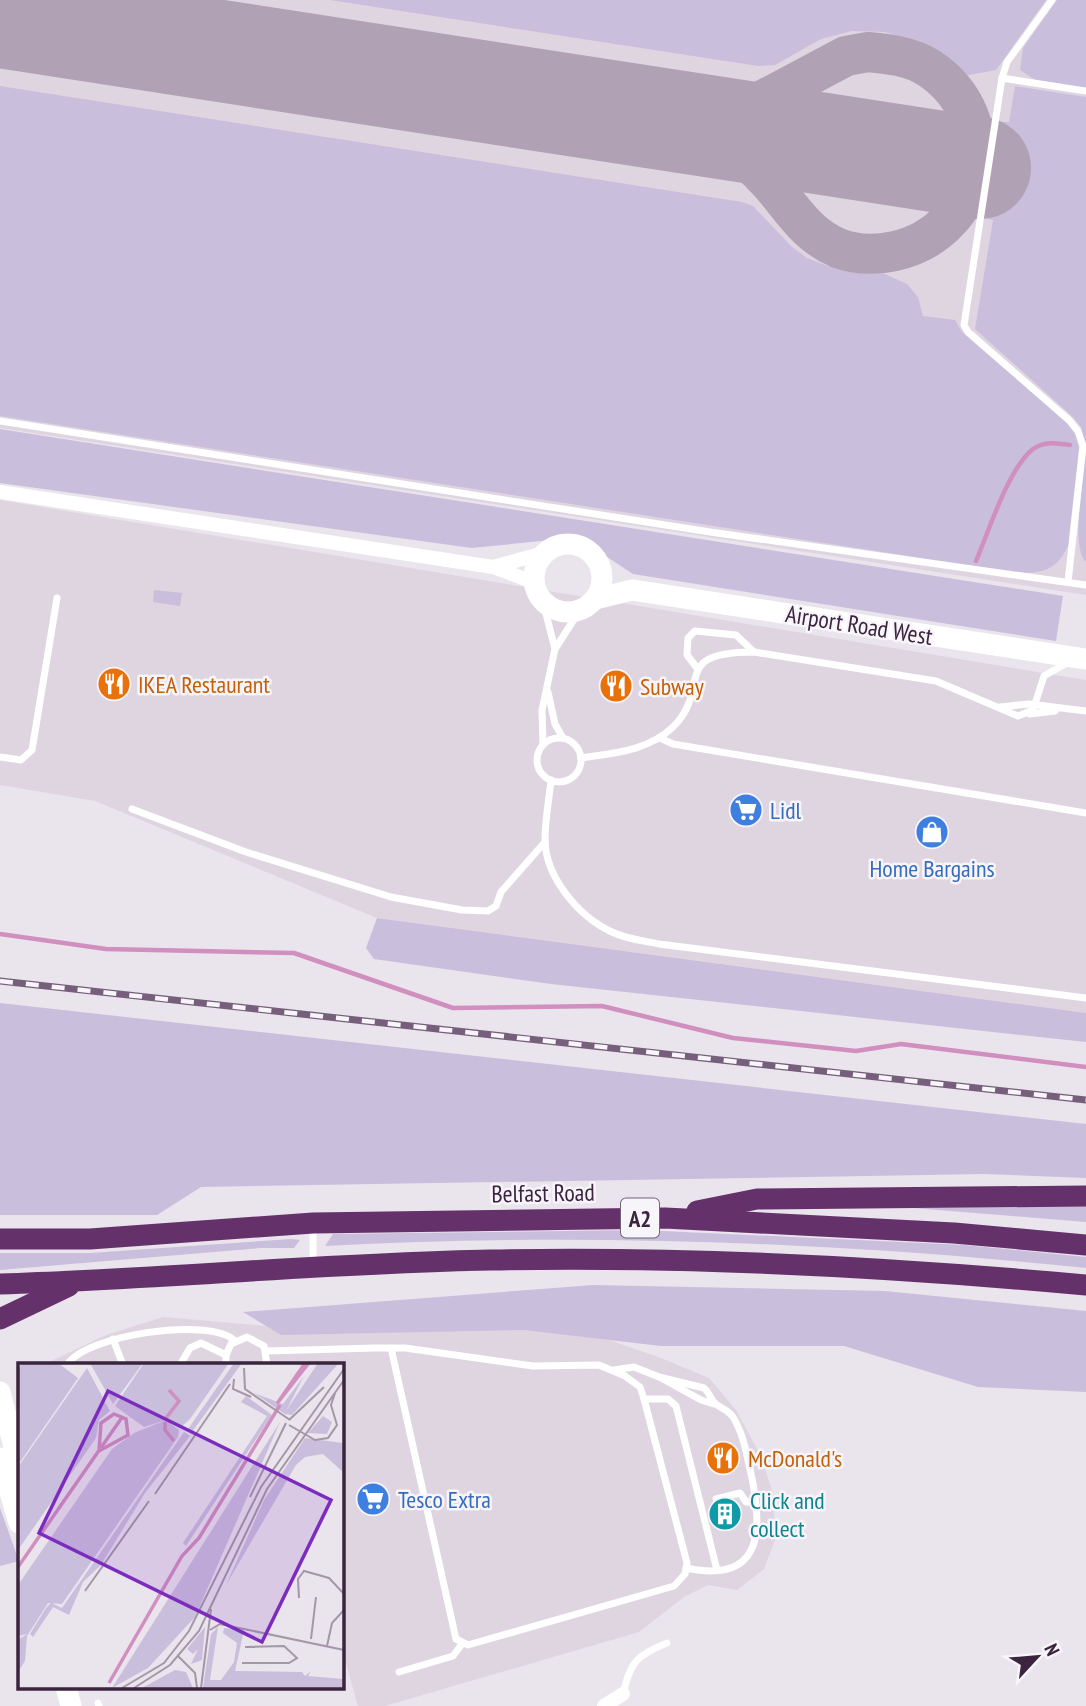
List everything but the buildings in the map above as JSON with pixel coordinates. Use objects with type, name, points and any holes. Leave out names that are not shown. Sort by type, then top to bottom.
[{"type":"highway","points":[[664,1218],[757,1199],[1086,1196]]},
{"type":"highway","name":"Belfast Road","points":[[0,1239],[90,1239],[313,1223],[664,1218],[954,1233],[1086,1245]]},
{"type":"highway","name":"A2","points":[[0,1284],[493,1260],[711,1261],[1086,1285]]},
{"type":"highway","points":[[0,1319],[77,1282]]},
{"type":"street","points":[[0,492],[493,567],[533,582]]},
{"type":"street","points":[[493,567],[544,553],[562,544],[573,544],[583,547],[632,590]]},
{"type":"street","points":[[544,553],[534,571],[533,582],[543,602],[562,612],[587,604],[602,580],[598,561]]},
{"type":"street","name":"Airport Road West","points":[[587,604],[632,590],[1081,658]]},
{"type":"street","points":[[7,1414],[18,1463]]},
{"type":"street","points":[[0,1458],[17,1504]]},
{"type":"street","points":[[66,1688],[71,1706]]},
{"type":"street","points":[[604,1706],[623,1694]]},
{"type":"lane","points":[[1052,0],[1007,62],[1002,78],[964,325],[1078,431],[1083,446],[1068,582]]},
{"type":"lane","points":[[1002,78],[1086,91]]},
{"type":"lane","points":[[0,421],[710,532],[1086,585]]},
{"type":"lane","points":[[0,757],[21,760],[30,756],[57,598]]},
{"type":"lane","points":[[543,602],[555,649],[541,718],[543,744],[539,750],[538,764],[551,780],[545,842],[560,885],[577,908],[612,932],[659,944],[1086,998]]},
{"type":"lane","points":[[555,649],[587,604]]},
{"type":"lane","points":[[697,668],[687,655],[688,638],[695,631],[736,635],[754,652]]},
{"type":"lane","points":[[581,758],[639,748],[660,738],[686,710],[697,668],[719,654],[754,652],[936,681],[1012,715],[1059,710]]},
{"type":"lane","points":[[1030,714],[1044,676],[1081,658]]},
{"type":"lane","points":[[548,692],[555,724],[563,738],[575,744],[581,758],[572,778],[566,781],[551,780]]},
{"type":"lane","points":[[999,707],[1034,705],[1059,710],[1086,711]]},
{"type":"lane","points":[[543,744],[563,738]]},
{"type":"lane","points":[[660,738],[673,744],[794,762],[864,778],[1086,813]]},
{"type":"lane","points":[[132,809],[246,852],[366,889],[462,910],[488,911],[496,906],[501,892],[545,842]]},
{"type":"lane","points":[[313,1223],[313,1267]]},
{"type":"lane","points":[[67,1363],[73,1353],[113,1339],[208,1329],[228,1333],[235,1340]]},
{"type":"lane","points":[[235,1340],[254,1338],[267,1351],[267,1363]]},
{"type":"lane","points":[[113,1339],[122,1363]]},
{"type":"lane","points":[[226,1363],[226,1355],[235,1340]]},
{"type":"lane","points":[[181,1363],[190,1348],[201,1343],[226,1355]]},
{"type":"lane","points":[[267,1351],[391,1348],[499,1363],[599,1366],[613,1370],[640,1387],[644,1399],[686,1568],[674,1586],[468,1646],[456,1639],[391,1348]]},
{"type":"lane","points":[[613,1370],[634,1367],[659,1377],[701,1400],[729,1411],[740,1430],[758,1523],[754,1548],[742,1560],[717,1570],[706,1572],[686,1568]]},
{"type":"lane","points":[[659,1377],[704,1388],[714,1404]]},
{"type":"lane","points":[[644,1399],[668,1399],[676,1406],[717,1570]]},
{"type":"lane","points":[[716,1499],[740,1493],[746,1502],[755,1502]]},
{"type":"lane","points":[[623,1694],[628,1672],[643,1653],[667,1643]]},
{"type":"lane","points":[[399,1672],[453,1656],[462,1644]]},
{"type":"shaded area","points":[[0,0],[1086,0],[1086,595],[0,428]]},
{"type":"shaded area","points":[[330,0],[1046,0],[996,70],[963,76],[913,41],[885,32],[852,31],[821,39],[775,65],[758,66]]},
{"type":"shaded area","points":[[1057,0],[1086,0],[1086,88],[1037,81],[1020,70],[1023,48]]},
{"type":"shaded area","points":[[0,86],[742,202],[753,206],[792,247],[807,258],[828,266],[876,270],[907,284],[918,297],[923,316],[955,320],[962,332],[1068,424],[1075,434],[1079,448],[1068,546],[1054,565],[1042,571],[1019,573],[0,416]]},
{"type":"shaded area","points":[[1015,86],[1086,97],[1086,449],[1081,427],[1073,417],[975,329],[993,220],[988,219],[1002,122],[1009,122]]},
{"type":"shaded area","points":[[0,429],[1063,596],[1056,641],[633,574],[592,547],[571,538],[472,548],[0,483]]},
{"type":"shaded area","points":[[1086,453],[1086,562],[1081,554],[1078,527]]},
{"type":"shaded area","points":[[0,500],[1086,680],[1086,1013],[377,918],[95,801],[0,785]]},
{"type":"shaded area","points":[[154,590],[182,593],[180,606],[153,602]]},
{"type":"shaded area","points":[[377,918],[1086,1013],[1086,1042],[551,984],[374,959],[366,948]]},
{"type":"shaded area","points":[[0,1003],[1086,1124],[1086,1178],[984,1174],[201,1187],[157,1215],[0,1215]]},
{"type":"shaded area","points":[[1086,1205],[1086,1222],[913,1208]]},
{"type":"shaded area","points":[[641,1230],[965,1245],[1086,1257],[1086,1268],[896,1252],[706,1242],[515,1240],[325,1246],[333,1234]]},
{"type":"shaded area","points":[[300,1240],[294,1248],[261,1248],[0,1270],[0,1253],[90,1253]]},
{"type":"shaded area","points":[[593,1285],[885,1291],[1086,1311],[1086,1392],[978,1387],[844,1346],[661,1346],[524,1330],[281,1335],[243,1312]]},
{"type":"shaded area","points":[[163,1317],[347,1333],[400,1329],[577,1329],[709,1378],[736,1410],[761,1456],[773,1494],[775,1540],[764,1569],[737,1590],[708,1585],[684,1597],[639,1632],[385,1706],[358,1706],[343,1653],[343,1363],[47,1363],[106,1335]]},
{"type":"shaded area","points":[[0,1508],[18,1561],[0,1566]]},
{"type":"waterway","points":[[976,561],[1007,485],[1024,458],[1042,445],[1070,445]]},
{"type":"waterway","points":[[0,934],[106,949],[294,953],[453,1008],[602,1006],[733,1038],[856,1051],[901,1044],[1086,1067]]},
{"type":"taxiway","points":[[868,52],[907,58],[929,68],[953,90],[969,115],[975,143],[974,171],[965,198],[948,221],[925,239],[895,251],[873,254],[838,248],[816,235],[749,162],[689,123],[746,109],[846,56],[868,52]]},
{"type":"runway","points":[[0,17],[980,168]]},
{"type":"railway","points":[[0,981],[1086,1100]]},
{"type":"place","name":"IKEA Restaurant","points":[[114,684]]},
{"type":"place","name":"Subway","points":[[616,686]]},
{"type":"place","name":"Lidl","points":[[746,810]]},
{"type":"place","name":"Home Bargains","points":[[932,832]]},
{"type":"place","name":"McDonald's","points":[[723,1458]]},
{"type":"place","name":"Tesco Extra","points":[[373,1499]]},
{"type":"place","name":"Click and collect","points":[[725,1514]]}]
